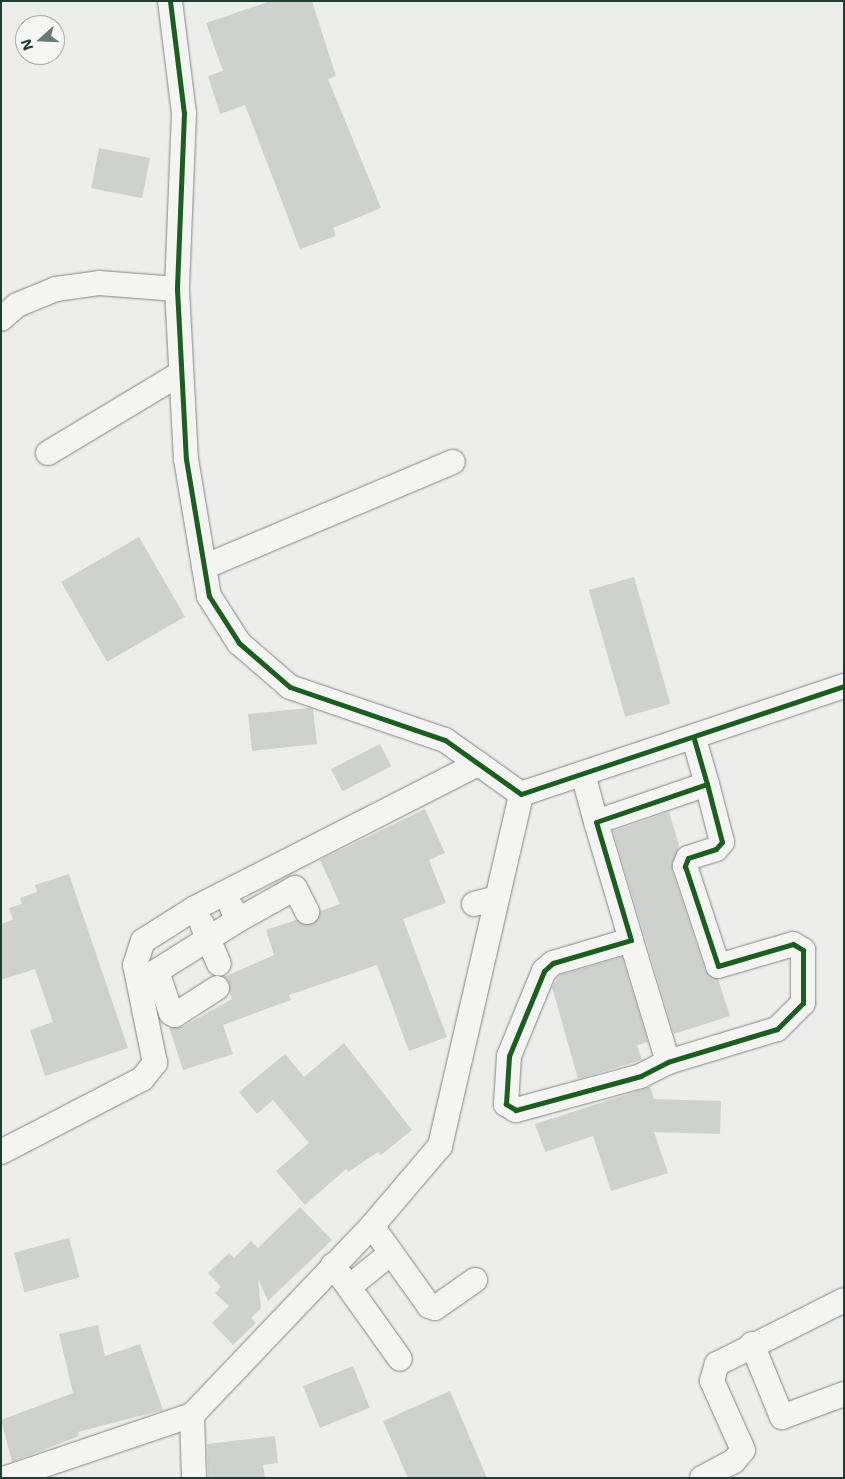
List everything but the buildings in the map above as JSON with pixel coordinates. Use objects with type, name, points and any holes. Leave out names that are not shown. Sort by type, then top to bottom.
[{"type":"street","points":[[170,1],[184,113],[177,289],[186,459],[209,596],[239,642],[290,687],[445,740],[521,794]]},
{"type":"street","points":[[1,319],[17,305],[56,289],[99,283],[177,289]]},
{"type":"street","points":[[48,453],[181,372]]},
{"type":"street","points":[[204,567],[454,462]]},
{"type":"street","points":[[521,794],[694,739],[844,686]]},
{"type":"street","points":[[630,937],[553,963],[544,971],[510,1056],[506,1104],[516,1110],[641,1076],[668,1062],[777,1029],[803,1003],[803,950],[792,944],[718,966],[685,866],[688,858],[716,849],[722,842],[694,739]]},
{"type":"street","points":[[1,1152],[142,1079],[155,1063],[135,965],[143,941],[195,908],[478,764]]},
{"type":"street","points":[[583,774],[668,1062]]},
{"type":"street","points":[[596,822],[707,784]]},
{"type":"street","points":[[6,1478],[192,1415],[372,1226],[440,1146],[521,794]]},
{"type":"street","points":[[216,988],[175,1015],[171,1013],[157,971],[180,954],[292,889],[307,912]]},
{"type":"street","points":[[224,893],[238,920]]},
{"type":"street","points":[[474,904],[496,898]]},
{"type":"street","points":[[195,908],[219,964]]},
{"type":"street","points":[[166,926],[180,954]]},
{"type":"street","points":[[372,1226],[435,1308],[475,1280]]},
{"type":"street","points":[[348,1287],[391,1253]]},
{"type":"street","points":[[333,1265],[400,1359]]},
{"type":"street","points":[[702,1478],[734,1461],[744,1444],[711,1371],[726,1356],[844,1300]]},
{"type":"street","points":[[752,1344],[782,1417],[844,1394]]},
{"type":"street","points":[[192,1415],[194,1478]]},
{"type":"cycle path","points":[[170,1],[184,113],[177,289],[186,459],[209,596],[239,643],[290,687],[445,740],[521,794],[844,686]]},
{"type":"cycle path","points":[[694,739],[707,784],[722,842],[716,849],[688,858],[685,866],[718,966],[793,944],[803,950],[803,1003],[777,1029],[668,1062],[641,1076],[516,1110],[506,1104],[509,1056],[544,971],[553,963],[631,940],[596,822],[707,784]]}]
